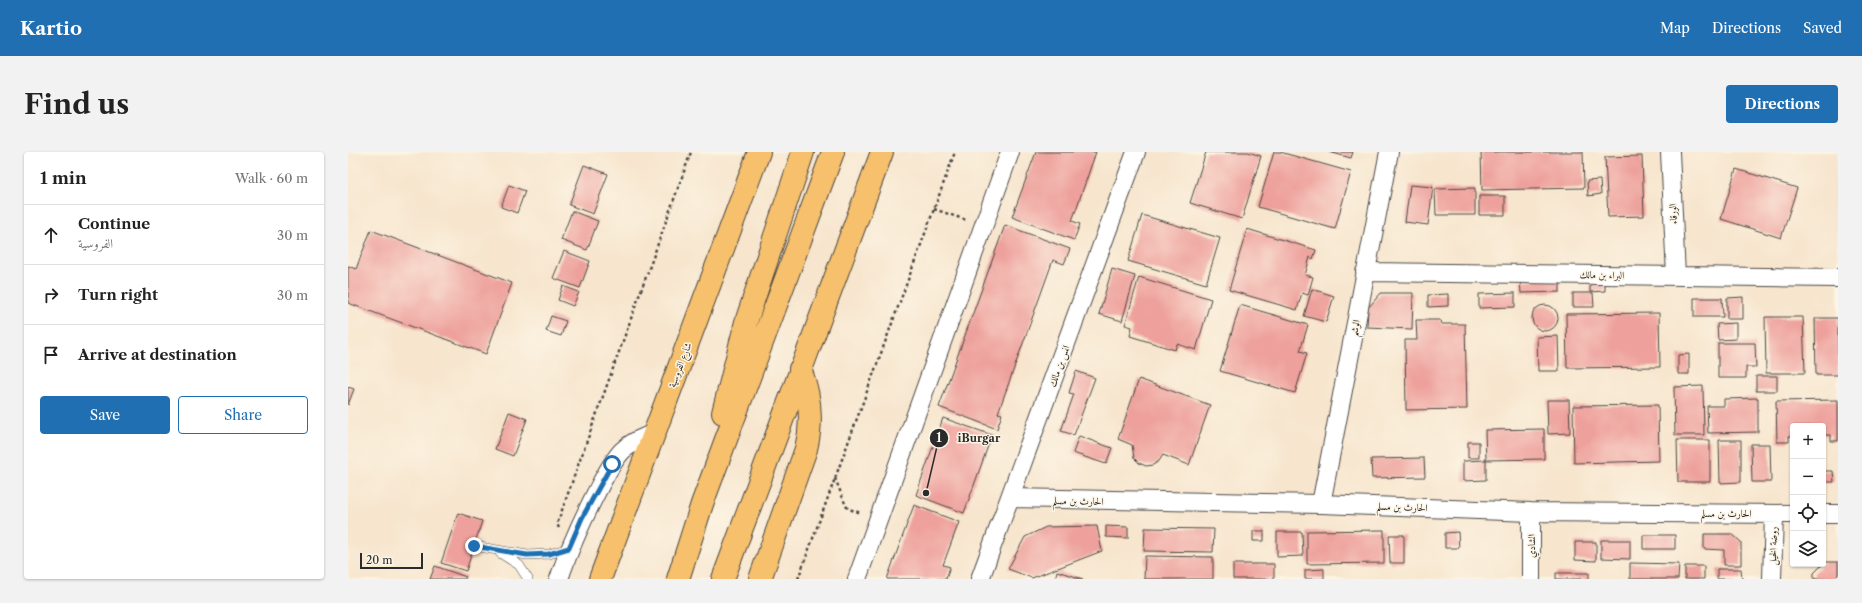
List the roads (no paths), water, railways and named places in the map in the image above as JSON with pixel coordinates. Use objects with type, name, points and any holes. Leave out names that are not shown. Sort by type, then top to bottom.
[{"type":"highway","name":"شارع الفروسية","points":[[600,579],[759,152]]},
{"type":"highway","points":[[702,504],[746,322],[803,152]]},
{"type":"highway","points":[[678,579],[702,504],[833,152]]},
{"type":"highway","points":[[723,579],[882,152]]},
{"type":"highway","points":[[760,579],[809,435],[811,408],[805,382],[800,369]]},
{"type":"street","points":[[857,579],[1010,152]]},
{"type":"street","name":"انس بن مالك","points":[[980,579],[1011,498],[1136,152]]},
{"type":"street","name":"الوشم","points":[[1321,504],[1365,272],[1390,152]]},
{"type":"street","name":"الورقاء","points":[[1670,152],[1676,276]]},
{"type":"street","name":"البراء بن مالك","points":[[1365,272],[1838,278]]},
{"type":"street","points":[[559,579],[569,548],[582,518],[612,464],[628,446],[654,433]]},
{"type":"street","name":"الحارث بن مسلم","points":[[1011,498],[1321,504],[1531,512],[1790,514]]},
{"type":"street","name":"الشادي","points":[[1531,512],[1531,579]]},
{"type":"street","name":"روضة الخيل","points":[[1772,579],[1774,514]]},
{"type":"street","points":[[1826,514],[1838,514]]},
{"type":"lane","points":[[474,546],[498,551],[534,555],[549,554],[569,548]]},
{"type":"lane","points":[[498,551],[519,565],[528,579]]},
{"type":"place","name":"iBurgar","points":[[926,493]]}]
